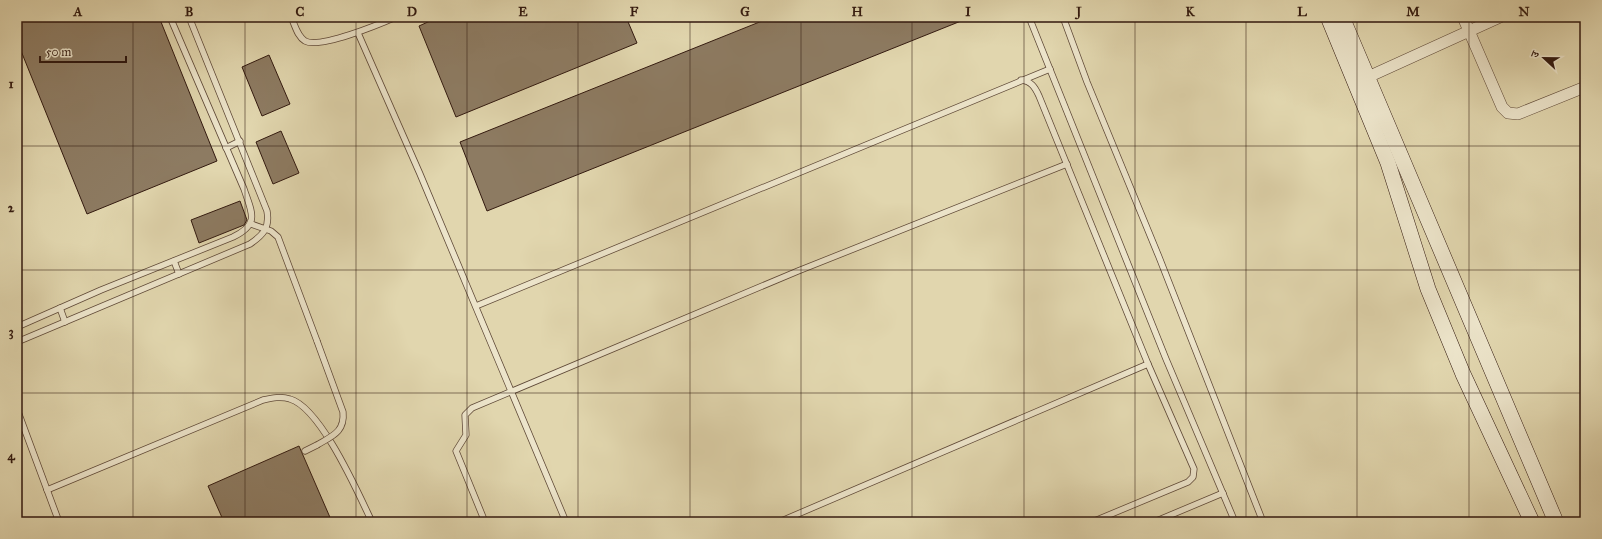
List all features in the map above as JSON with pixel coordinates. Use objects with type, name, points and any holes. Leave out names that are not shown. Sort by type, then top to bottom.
[{"type":"street","points":[[1328,17],[1388,163],[1428,289],[1463,374],[1532,522]]},
{"type":"street","points":[[1342,17],[1556,522]]},
{"type":"street","points":[[1463,17],[1502,107],[1508,113],[1518,114],[1585,87]]},
{"type":"street","points":[[1368,77],[1500,17]]},
{"type":"lane","points":[[17,327],[233,237],[244,232],[251,224],[252,218],[250,207],[170,17]]},
{"type":"lane","points":[[17,342],[250,244],[262,235],[266,229],[268,219],[267,211],[190,17]]},
{"type":"lane","points":[[291,17],[302,39],[310,43],[358,33],[396,17]]},
{"type":"lane","points":[[1029,17],[1166,359],[1235,522]]},
{"type":"lane","points":[[1062,17],[1263,522]]},
{"type":"lane","points":[[358,33],[420,174],[566,522]]},
{"type":"lane","points":[[476,306],[1050,69]]},
{"type":"lane","points":[[1021,80],[1031,83],[1036,89],[1148,364],[1194,469],[1193,477],[1188,482],[1092,522]]},
{"type":"lane","points":[[226,148],[240,141]]},
{"type":"lane","points":[[485,522],[456,450],[466,435],[465,415],[468,410],[511,390],[798,271],[1067,164]]},
{"type":"lane","points":[[251,224],[266,229],[278,237],[343,412],[344,420],[338,433],[305,452]]},
{"type":"lane","points":[[174,261],[179,274]]},
{"type":"lane","points":[[60,308],[65,322]]},
{"type":"lane","points":[[779,522],[1148,364]]},
{"type":"lane","points":[[47,490],[213,419],[263,400],[283,397],[292,399],[324,431],[338,452],[372,522]]},
{"type":"lane","points":[[17,409],[59,522]]},
{"type":"lane","points":[[1154,522],[1223,493]]},
{"type":"building","points":[[17,17],[159,17],[217,161],[87,214],[17,41]]},
{"type":"building","points":[[439,17],[626,17],[637,43],[456,117],[419,26]]},
{"type":"building","points":[[772,17],[971,17],[487,211],[460,142]]},
{"type":"building","points":[[269,55],[290,104],[262,116],[242,67]]},
{"type":"building","points":[[281,131],[299,173],[273,184],[256,142]]},
{"type":"building","points":[[240,201],[247,220],[244,225],[199,243],[191,220]]},
{"type":"building","points":[[299,446],[332,522],[224,522],[208,486]]}]
